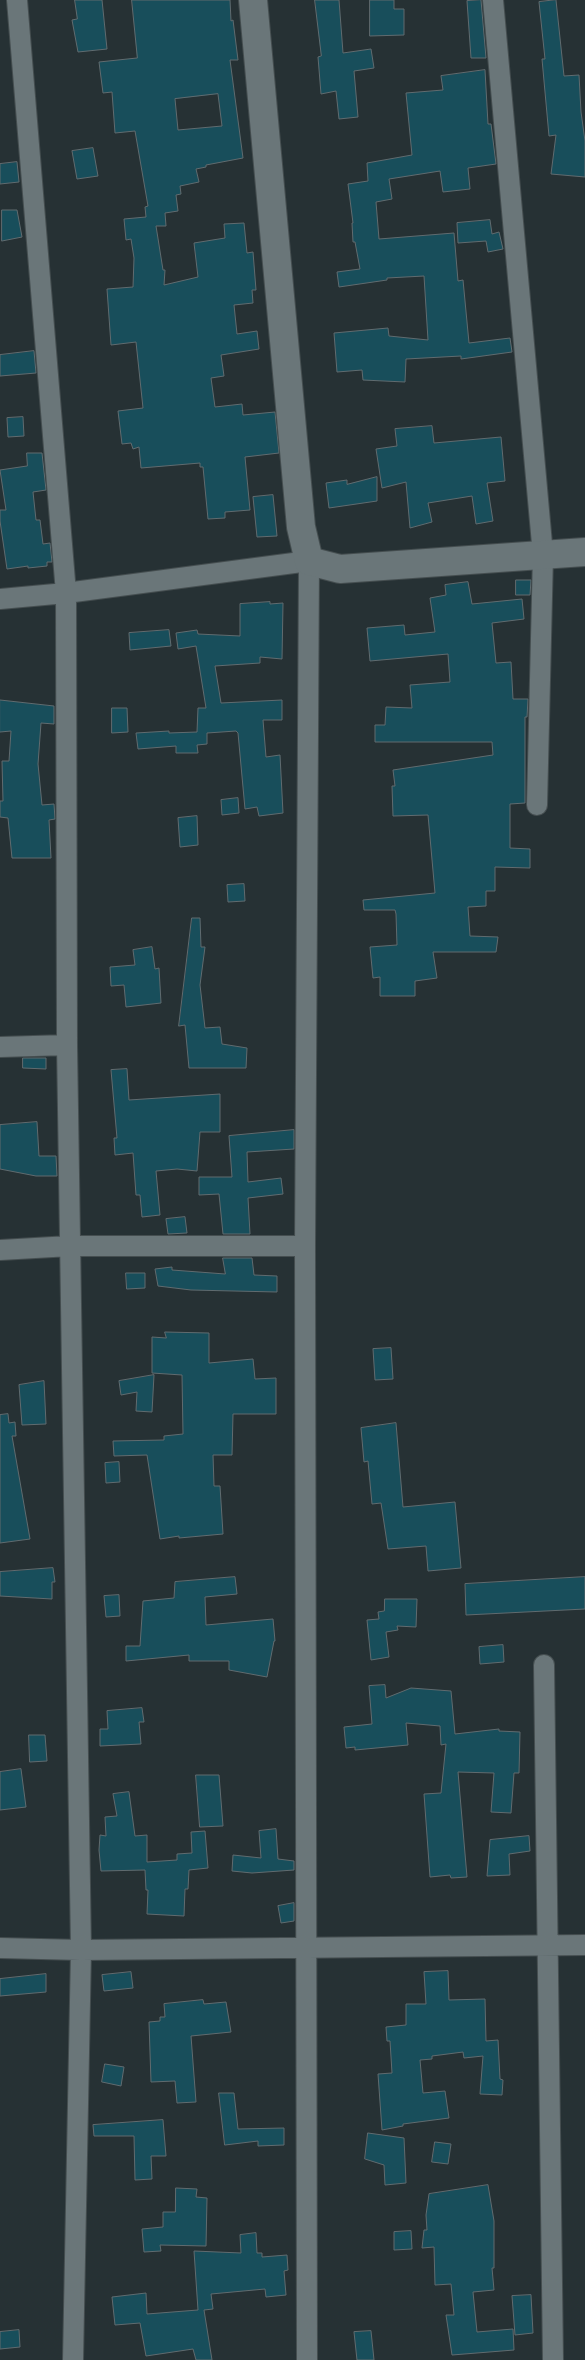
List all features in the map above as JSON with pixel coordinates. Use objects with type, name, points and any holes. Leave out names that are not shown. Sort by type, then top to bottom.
[{"type":"street","points":[[17,0],[66,594],[67,1046],[81,1950],[73,2360]]},
{"type":"street","points":[[253,0],[301,526],[309,560],[305,1246],[306,2360]]},
{"type":"street","points":[[493,0],[543,555],[537,805]]},
{"type":"street","points":[[0,599],[66,594],[309,560],[340,569],[585,552]]},
{"type":"street","points":[[0,1047],[67,1046]]},
{"type":"street","points":[[0,1250],[70,1246],[305,1246]]},
{"type":"street","points":[[544,1665],[553,2360]]},
{"type":"street","points":[[0,1948],[81,1950],[585,1944]]},
{"type":"building","points":[[75,0],[102,0],[107,49],[78,52],[72,20],[77,19]]},
{"type":"building","points":[[132,0],[230,0],[231,21],[233,20],[238,60],[230,60],[243,158],[206,165],[206,167],[196,169],[199,182],[180,186],[181,194],[176,195],[178,211],[165,213],[166,226],[156,226],[163,270],[165,270],[164,285],[198,277],[194,243],[225,238],[224,224],[244,223],[247,253],[253,252],[256,290],[252,290],[253,303],[234,305],[237,334],[257,331],[259,349],[221,355],[224,376],[211,378],[215,407],[242,404],[243,415],[275,412],[279,453],[245,457],[250,510],[225,512],[225,518],[208,519],[203,467],[200,467],[200,463],[141,468],[139,447],[133,449],[131,443],[122,444],[118,411],[143,408],[136,342],[111,345],[107,289],[133,287],[134,258],[131,239],[126,240],[124,219],[146,217],[145,207],[148,206],[135,131],[115,133],[112,92],[103,93],[99,62],[137,58]],"holes":[[[218,94],[222,126],[178,130],[175,99]]]},
{"type":"building","points":[[315,0],[339,0],[343,53],[371,49],[374,68],[354,71],[358,117],[339,119],[336,91],[321,94],[318,57],[321,56]]},
{"type":"building","points":[[370,0],[394,0],[394,9],[404,9],[404,35],[370,36]]},
{"type":"building","points":[[481,0],[486,58],[471,58],[467,1]]},
{"type":"building","points":[[556,0],[564,76],[579,75],[585,141],[585,177],[551,174],[556,135],[549,136],[542,59],[545,59],[539,2]]},
{"type":"building","points":[[485,70],[488,124],[491,124],[496,164],[468,168],[470,189],[443,192],[440,171],[389,179],[392,199],[376,202],[379,239],[454,233],[458,281],[463,280],[469,343],[510,338],[512,352],[461,359],[461,356],[406,359],[405,382],[363,380],[362,370],[337,372],[334,333],[388,328],[389,336],[428,340],[424,276],[387,278],[387,280],[339,287],[337,272],[360,269],[355,242],[353,242],[353,223],[348,184],[368,181],[367,163],[412,155],[406,93],[443,90],[441,76]]},
{"type":"building","points":[[93,148],[98,176],[77,179],[72,151]]},
{"type":"building","points":[[17,162],[19,182],[0,184],[0,164]]},
{"type":"building","points":[[2,210],[17,210],[22,237],[2,241]]},
{"type":"building","points":[[490,220],[492,234],[499,232],[503,249],[488,252],[486,241],[458,243],[457,223]]},
{"type":"building","points":[[34,351],[36,373],[0,376],[0,355]]},
{"type":"building","points":[[23,417],[24,436],[8,437],[7,418]]},
{"type":"building","points":[[432,426],[434,443],[501,437],[505,481],[487,483],[493,521],[476,524],[472,496],[428,503],[432,522],[410,528],[406,482],[382,488],[376,449],[397,446],[395,429]]},
{"type":"building","points":[[27,453],[42,453],[46,490],[33,492],[36,520],[40,520],[43,544],[50,543],[52,562],[47,562],[47,566],[7,569],[0,521],[0,510],[6,510],[0,470],[27,466]]},
{"type":"building","points":[[377,477],[377,501],[329,508],[326,483],[347,480],[347,484]]},
{"type":"building","points":[[273,495],[277,536],[257,537],[253,497]]},
{"type":"building","points":[[516,580],[531,580],[530,595],[516,595]]},
{"type":"building","points":[[468,582],[472,604],[522,599],[524,619],[492,623],[496,663],[511,662],[513,699],[528,699],[527,717],[525,717],[525,803],[510,804],[510,848],[530,849],[530,868],[495,867],[495,891],[486,891],[486,906],[468,907],[470,936],[498,937],[496,952],[433,952],[437,978],[415,981],[415,996],[380,996],[380,977],[373,978],[370,947],[397,945],[396,914],[395,910],[364,910],[363,900],[435,893],[428,815],[393,816],[392,786],[395,786],[393,770],[493,755],[492,742],[375,742],[375,725],[385,725],[386,707],[412,708],[410,685],[450,682],[448,654],[370,661],[367,628],[404,625],[405,635],[435,632],[430,598],[446,595],[445,585]]},
{"type":"building","points":[[270,602],[270,604],[283,603],[282,659],[260,657],[260,663],[215,666],[221,703],[282,700],[282,720],[263,720],[266,757],[280,755],[283,813],[259,816],[257,807],[245,809],[238,733],[236,731],[207,733],[207,744],[197,745],[198,753],[176,753],[176,746],[138,749],[136,733],[197,732],[198,708],[206,708],[196,646],[178,649],[176,633],[197,630],[198,634],[240,636],[240,604]]},
{"type":"building","points":[[169,630],[171,646],[130,650],[129,633]]},
{"type":"building","points":[[0,700],[54,706],[54,724],[41,723],[38,764],[42,805],[54,804],[55,819],[49,820],[51,858],[12,858],[8,818],[0,817],[0,801],[3,801],[2,761],[9,761],[11,731],[0,732]]},
{"type":"building","points":[[112,708],[127,708],[128,732],[112,733]]},
{"type":"building","points":[[238,798],[239,813],[222,815],[221,800]]},
{"type":"building","points":[[197,816],[198,845],[180,847],[178,818]]},
{"type":"building","points":[[244,884],[245,901],[228,902],[227,885]]},
{"type":"building","points":[[192,918],[200,918],[201,947],[205,947],[200,985],[205,1028],[220,1027],[222,1044],[247,1048],[246,1068],[189,1068],[185,1025],[179,1026]]},
{"type":"building","points":[[152,947],[155,969],[159,968],[161,1003],[126,1007],[124,985],[111,986],[110,967],[135,965],[133,950]]},
{"type":"building","points":[[23,1058],[46,1058],[46,1069],[23,1068]]},
{"type":"building","points":[[127,1069],[129,1100],[220,1094],[220,1132],[200,1132],[197,1171],[177,1169],[156,1171],[160,1215],[142,1217],[140,1195],[136,1195],[133,1153],[115,1155],[114,1138],[117,1138],[111,1070]]},
{"type":"building","points":[[37,1122],[39,1156],[56,1156],[57,1176],[36,1176],[0,1169],[0,1125]]},
{"type":"building","points":[[294,1130],[294,1149],[247,1152],[248,1182],[281,1178],[283,1194],[248,1198],[250,1234],[223,1234],[219,1194],[199,1195],[199,1177],[232,1177],[229,1136]]},
{"type":"building","points":[[185,1217],[187,1233],[168,1234],[166,1219]]},
{"type":"building","points":[[223,1258],[252,1258],[254,1275],[277,1276],[277,1292],[191,1290],[158,1286],[155,1269],[172,1267],[172,1270],[225,1274]]},
{"type":"building","points":[[126,1273],[145,1273],[145,1288],[127,1289]]},
{"type":"building","points":[[165,1332],[209,1333],[209,1363],[253,1359],[255,1379],[276,1378],[276,1414],[233,1414],[232,1455],[213,1455],[214,1486],[220,1486],[223,1534],[160,1539],[147,1455],[114,1456],[113,1441],[164,1440],[164,1436],[183,1434],[182,1375],[152,1373],[152,1337],[166,1338]]},
{"type":"building","points":[[391,1348],[393,1379],[375,1380],[373,1349]]},
{"type":"building","points":[[154,1375],[152,1412],[136,1411],[137,1392],[121,1395],[119,1381]]},
{"type":"building","points":[[44,1381],[46,1424],[22,1425],[19,1385]]},
{"type":"building","points":[[8,1414],[9,1423],[15,1422],[16,1436],[12,1436],[30,1539],[0,1543],[0,1415]]},
{"type":"building","points":[[396,1423],[403,1507],[455,1502],[461,1568],[428,1571],[426,1546],[388,1549],[381,1503],[372,1504],[368,1461],[364,1462],[361,1428]]},
{"type":"building","points":[[119,1462],[120,1482],[106,1483],[105,1463]]},
{"type":"building","points":[[53,1568],[55,1582],[52,1582],[52,1599],[0,1596],[0,1572]]},
{"type":"building","points":[[235,1577],[237,1594],[205,1597],[206,1625],[273,1619],[275,1641],[267,1677],[229,1670],[229,1661],[189,1661],[189,1655],[126,1661],[126,1646],[140,1646],[143,1601],[174,1598],[175,1582]]},
{"type":"building","points":[[585,1577],[585,1609],[466,1615],[465,1584]]},
{"type":"building","points":[[119,1595],[120,1616],[106,1617],[104,1596]]},
{"type":"building","points":[[385,1599],[417,1599],[416,1627],[397,1626],[398,1630],[386,1632],[389,1657],[371,1660],[367,1620],[379,1619],[378,1612],[384,1611]]},
{"type":"building","points":[[503,1645],[504,1662],[480,1664],[479,1647]]},
{"type":"building","points":[[385,1685],[386,1698],[411,1688],[451,1691],[455,1734],[499,1729],[499,1731],[520,1732],[519,1773],[514,1773],[511,1813],[491,1812],[494,1773],[458,1772],[467,1877],[451,1878],[450,1875],[430,1877],[424,1794],[441,1793],[446,1744],[441,1745],[440,1726],[406,1723],[408,1745],[355,1750],[355,1747],[346,1748],[344,1727],[372,1724],[369,1686]]},
{"type":"building","points":[[142,1708],[144,1722],[139,1722],[141,1744],[100,1746],[100,1729],[108,1729],[107,1711]]},
{"type":"building","points":[[29,1735],[45,1735],[47,1761],[30,1762]]},
{"type":"building","points":[[21,1769],[26,1807],[0,1810],[0,1772]]},
{"type":"building","points":[[196,1775],[219,1775],[223,1826],[200,1827]]},
{"type":"building","points":[[129,1792],[135,1836],[147,1835],[147,1862],[177,1860],[177,1854],[192,1853],[191,1832],[205,1831],[208,1868],[189,1870],[188,1889],[185,1889],[184,1916],[147,1914],[148,1890],[146,1890],[145,1870],[101,1871],[100,1835],[106,1836],[105,1817],[117,1816],[113,1794]]},
{"type":"building","points":[[276,1829],[278,1859],[294,1861],[294,1870],[252,1873],[232,1871],[233,1855],[261,1858],[259,1831]]},
{"type":"building","points":[[529,1836],[530,1851],[509,1854],[510,1875],[487,1876],[490,1840]]},
{"type":"building","points":[[294,1903],[294,1921],[281,1923],[278,1906]]},
{"type":"building","points":[[448,1971],[449,2000],[485,1999],[486,2041],[498,2040],[500,2079],[503,2080],[502,2095],[480,2094],[483,2056],[464,2058],[463,2052],[432,2056],[432,2059],[420,2060],[423,2093],[445,2091],[449,2118],[403,2124],[403,2126],[382,2130],[378,2074],[392,2073],[390,2041],[387,2041],[386,2027],[406,2025],[406,2004],[426,2004],[424,1972]]},
{"type":"building","points":[[131,1972],[133,1988],[104,1991],[102,1975]]},
{"type":"building","points":[[46,1974],[46,1992],[0,1996],[0,1979]]},
{"type":"building","points":[[203,2000],[204,2004],[226,2002],[231,2032],[191,2036],[196,2102],[177,2103],[175,2081],[151,2082],[149,2022],[160,2021],[160,2017],[165,2017],[164,2004]]},
{"type":"building","points":[[105,2064],[124,2067],[121,2086],[102,2082]]},
{"type":"building","points":[[219,2093],[234,2093],[238,2129],[284,2128],[284,2145],[258,2146],[258,2141],[225,2145]]},
{"type":"building","points":[[163,2120],[166,2156],[151,2156],[152,2179],[135,2180],[134,2136],[94,2136],[93,2125]]},
{"type":"building","points":[[368,2133],[404,2138],[406,2183],[385,2185],[384,2165],[365,2159]]},
{"type":"building","points":[[435,2142],[451,2144],[448,2164],[432,2162]]},
{"type":"building","points":[[488,2185],[494,2221],[494,2268],[492,2268],[494,2290],[473,2292],[477,2332],[513,2329],[514,2350],[452,2355],[446,2315],[454,2315],[451,2284],[435,2285],[434,2247],[422,2248],[424,2230],[427,2230],[426,2215],[429,2194]]},
{"type":"building","points":[[176,2188],[197,2189],[196,2197],[207,2198],[206,2246],[160,2245],[161,2251],[144,2252],[142,2229],[163,2227],[163,2212],[175,2212]]},
{"type":"building","points":[[411,2231],[412,2249],[394,2250],[394,2232]]},
{"type":"building","points":[[256,2233],[257,2253],[262,2253],[262,2257],[287,2255],[288,2270],[284,2271],[286,2295],[266,2297],[265,2289],[211,2294],[213,2309],[204,2310],[212,2360],[196,2360],[193,2349],[146,2356],[140,2323],[115,2325],[112,2297],[146,2293],[147,2314],[198,2310],[194,2251],[241,2253],[240,2235]]},
{"type":"building","points":[[531,2295],[533,2333],[515,2335],[512,2296]]},
{"type":"building","points":[[19,2330],[20,2347],[0,2349],[0,2332]]},
{"type":"building","points":[[371,2331],[374,2360],[357,2360],[354,2332]]}]
